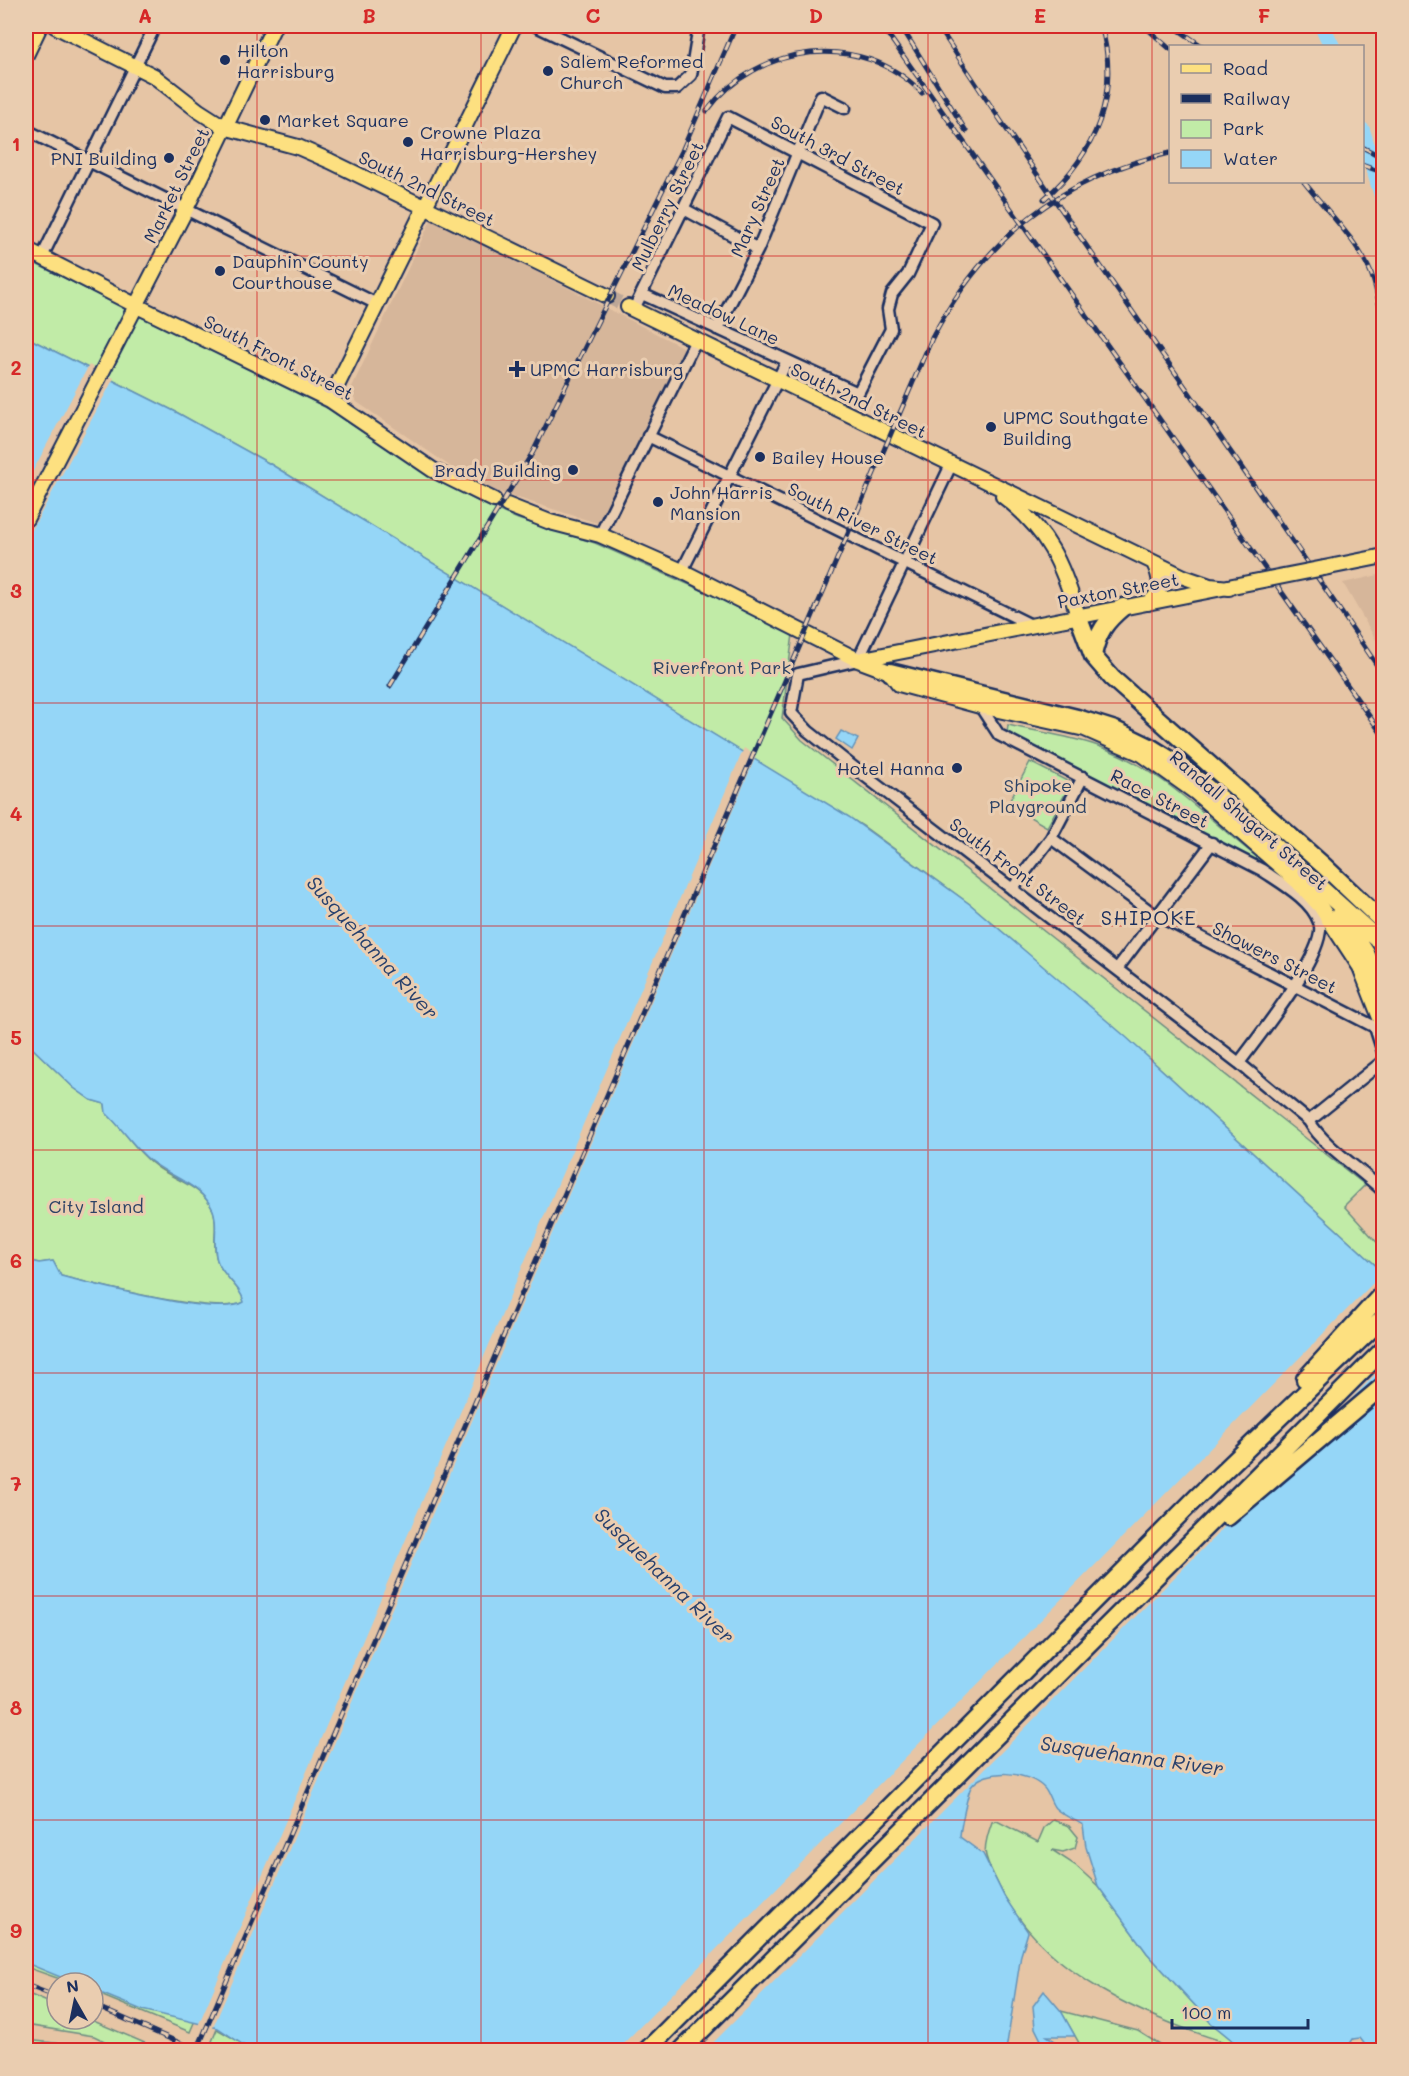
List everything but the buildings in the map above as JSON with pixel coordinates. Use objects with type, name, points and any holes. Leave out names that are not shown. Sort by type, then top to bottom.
[{"type":"highway","points":[[1093,656],[1097,637],[1105,622],[1123,607]]},
{"type":"highway","points":[[1078,616],[1093,656],[1129,695],[1324,866],[1383,923]]},
{"type":"highway","points":[[890,672],[1077,718],[1115,730],[1150,747],[1179,765],[1233,808],[1383,945]]},
{"type":"highway","points":[[1324,866],[1383,912]]},
{"type":"highway","points":[[1326,892],[1366,953],[1383,998]]},
{"type":"highway","points":[[1197,1497],[1383,1292]]},
{"type":"highway","points":[[646,2050],[1197,1497],[1383,1317]]},
{"type":"highway","points":[[682,2050],[1148,1586],[1383,1348]]},
{"type":"highway","points":[[1148,1586],[1383,1385]]},
{"type":"main road","points":[[26,55],[40,26]]},
{"type":"main road","name":"South 2nd Street","points":[[56,26],[135,65],[224,127],[298,147],[607,296]]},
{"type":"main road","name":"Market Street","points":[[26,519],[186,210],[274,26]]},
{"type":"main road","points":[[330,400],[514,26]]},
{"type":"main road","name":"South Front Street","points":[[26,249],[330,400],[433,470],[500,502],[550,522],[600,535],[682,571],[858,660],[890,672]]},
{"type":"main road","name":"South 2nd Street","points":[[631,308],[1154,563],[1199,583],[1229,588]]},
{"type":"main road","name":"South 2nd Street","points":[[977,477],[1004,496],[1041,530],[1059,561],[1078,616]]},
{"type":"main road","name":"Paxton Street","points":[[858,660],[1383,556]]},
{"type":"main road","points":[[1148,603],[1156,597],[1160,588],[1160,578],[1154,563]]},
{"type":"main road","name":"Randall Shugart Street","points":[[890,672],[899,684],[1106,737],[1142,754],[1175,776],[1298,882],[1320,906],[1360,967],[1383,1028]]},
{"type":"street","points":[[42,257],[155,26]]},
{"type":"street","points":[[536,26],[660,86],[676,88],[691,75],[699,26]]},
{"type":"street","name":"Mary Street","points":[[717,328],[758,249],[820,96],[845,108]]},
{"type":"street","name":"South 3rd Street","points":[[728,117],[932,223],[908,274],[892,294],[888,309],[891,329],[858,393]]},
{"type":"street","name":"Mulberry Street","points":[[631,308],[642,294],[728,117]]},
{"type":"street","points":[[26,130],[377,304]]},
{"type":"street","points":[[684,209],[758,249]]},
{"type":"street","name":"Meadow Lane","points":[[642,294],[858,393]]},
{"type":"street","points":[[600,535],[696,340]]},
{"type":"street","points":[[682,571],[787,361]]},
{"type":"street","name":"South River Street","points":[[648,436],[1031,626]]},
{"type":"street","points":[[858,660],[951,465]]},
{"type":"street","name":"South Front Street","points":[[858,660],[798,674],[791,713],[843,759],[1239,1063],[1309,1121],[1317,1133],[1363,1171],[1383,1192]]},
{"type":"street","name":"Race Street","points":[[980,706],[999,735],[1212,843],[1289,888],[1314,912],[1320,925],[1318,945],[1295,986]]},
{"type":"street","points":[[1012,889],[1051,838],[1083,777]]},
{"type":"street","name":"Showers Street","points":[[1051,838],[1151,912],[1375,1027],[1383,1054]]},
{"type":"street","points":[[1117,969],[1212,843]]},
{"type":"street","points":[[1239,1063],[1295,986]]},
{"type":"street","points":[[1309,1121],[1382,1062],[1383,1054]]},
{"type":"shaded area","name":"UPMC Harrisburg","points":[[432,218],[684,348],[600,524],[496,491],[454,469],[357,402],[350,391]]},
{"type":"shaded area","points":[[1384,574],[1383,652],[1343,583]]},
{"type":"green space","name":"Riverfront Park","points":[[26,259],[327,408],[424,473],[483,504],[518,519],[595,543],[733,604],[793,634],[782,718],[802,740],[1365,1185],[1344,1206],[1383,1249],[1383,1272],[1150,1059],[971,905],[863,826],[272,465],[176,412],[26,337]]},
{"type":"green space","points":[[1008,725],[1065,737],[1098,746],[1122,756],[1189,800],[1271,868],[1270,873],[1007,734]]},
{"type":"green space","name":"Shipoke Playground","points":[[1030,762],[1071,783],[1047,827],[1008,804]]},
{"type":"green space","name":"City Island","points":[[26,1042],[74,1088],[91,1100],[105,1104],[106,1113],[152,1163],[203,1196],[215,1216],[215,1254],[219,1266],[243,1296],[245,1302],[230,1306],[155,1298],[61,1276],[53,1261],[39,1263],[26,1260]]},
{"type":"green space","points":[[1053,1820],[1069,1826],[1078,1837],[1075,1848],[1063,1852],[1052,1850],[1075,1865],[1098,1886],[1147,1953],[1211,2023],[1241,2047],[1171,2023],[1102,1991],[1071,1970],[1043,1946],[1019,1918],[999,1886],[986,1855],[986,1842],[992,1822],[997,1821],[1038,1842],[1044,1828]]},
{"type":"green space","points":[[26,1956],[67,1971],[45,1971],[45,1974],[26,1967]]},
{"type":"green space","points":[[105,1985],[196,2018],[190,2032],[105,1997]]},
{"type":"green space","points":[[26,1993],[45,2001],[45,2028],[26,2025]]},
{"type":"green space","points":[[1061,2011],[1138,2031],[1168,2050],[1083,2050]]},
{"type":"green space","points":[[105,2026],[161,2050],[123,2050],[94,2036],[63,2031],[105,2031]]},
{"type":"green space","points":[[217,2029],[254,2050],[223,2050],[211,2044]]},
{"type":"green space","points":[[26,2040],[64,2044],[84,2050],[26,2050]]},
{"type":"water","name":"Susquehanna River","points":[[26,337],[176,412],[272,465],[849,817],[971,905],[1126,1037],[1383,1272],[1383,2050],[1369,2050],[1360,2038],[1353,2039],[1346,2050],[1244,2050],[1211,2023],[1147,1953],[1098,1886],[1086,1847],[1083,1825],[1055,1808],[1046,1790],[1037,1782],[1018,1775],[1007,1774],[986,1776],[971,1787],[960,1837],[983,1854],[1004,1896],[1028,1932],[1021,1955],[1006,2050],[251,2050],[218,2028],[142,2010],[105,1995],[105,1971],[46,1971],[26,1963],[26,1260],[39,1263],[53,1261],[61,1276],[156,1298],[210,1306],[230,1306],[244,1302],[239,1291],[219,1266],[215,1248],[215,1216],[207,1201],[192,1186],[146,1157],[106,1113],[105,1104],[91,1100],[74,1088],[26,1042]]},
{"type":"water","points":[[841,731],[858,739],[852,750],[836,739]]},
{"type":"water","points":[[1044,1991],[1061,2011],[1075,2036],[1047,2036],[1069,2050],[1046,2050],[1035,2028],[1033,2006]]},
{"type":"pier","points":[[89,365],[114,378],[26,541],[26,484]]},
{"type":"pier","points":[[744,748],[756,756],[212,2030],[198,2026]]},
{"type":"pier","points":[[1383,1273],[1383,1367],[706,2050],[617,2050]]},
{"type":"waterway","points":[[1322,26],[1332,45]]},
{"type":"waterway","points":[[1364,137],[1384,202]]},
{"type":"tunnel","points":[[607,296],[628,307]]},
{"type":"railway","points":[[390,686],[533,452],[682,151],[736,26]]},
{"type":"railway","points":[[882,26],[1384,737]]},
{"type":"railway","points":[[901,26],[966,131]]},
{"type":"railway","points":[[938,26],[1048,190],[1384,676]]},
{"type":"railway","points":[[1044,199],[1078,162],[1100,121],[1108,75],[1101,26]]},
{"type":"railway","points":[[1144,26],[1169,48]]},
{"type":"railway","points":[[1173,26],[1201,45]]},
{"type":"railway","points":[[707,111],[728,88],[753,71],[781,59],[811,53],[841,53],[870,60],[898,73],[922,93]]},
{"type":"railway","points":[[1364,148],[1384,158]]},
{"type":"railway","points":[[197,2050],[932,338],[976,271],[1001,242],[1030,217],[1061,196],[1094,178],[1169,153]]},
{"type":"railway","points":[[1364,166],[1384,173]]},
{"type":"railway","points":[[1305,183],[1349,237],[1365,261],[1375,287],[1384,328]]},
{"type":"railway","points":[[26,1985],[45,1992]]},
{"type":"railway","points":[[105,2010],[196,2050]]},
{"type":"place","name":"Hilton Harrisburg","points":[[225,60]]},
{"type":"place","name":"Salem Reformed Church","points":[[548,71]]},
{"type":"place","name":"Market Square","points":[[265,120]]},
{"type":"place","name":"Crowne Plaza Harrisburg-Hershey","points":[[408,142]]},
{"type":"place","name":"PNI Building","points":[[169,158]]},
{"type":"place","name":"Dauphin County Courthouse","points":[[220,271]]},
{"type":"place","name":"UPMC Harrisburg","points":[[517,369]]},
{"type":"place","name":"UPMC Southgate Building","points":[[991,427]]},
{"type":"place","name":"Bailey House","points":[[760,457]]},
{"type":"place","name":"Brady Building","points":[[573,470]]},
{"type":"place","name":"John Harris Mansion","points":[[658,502]]},
{"type":"place","name":"Hotel Hanna","points":[[957,768]]},
{"type":"district","name":"SHIPOKE","points":[[1149,917]]}]
